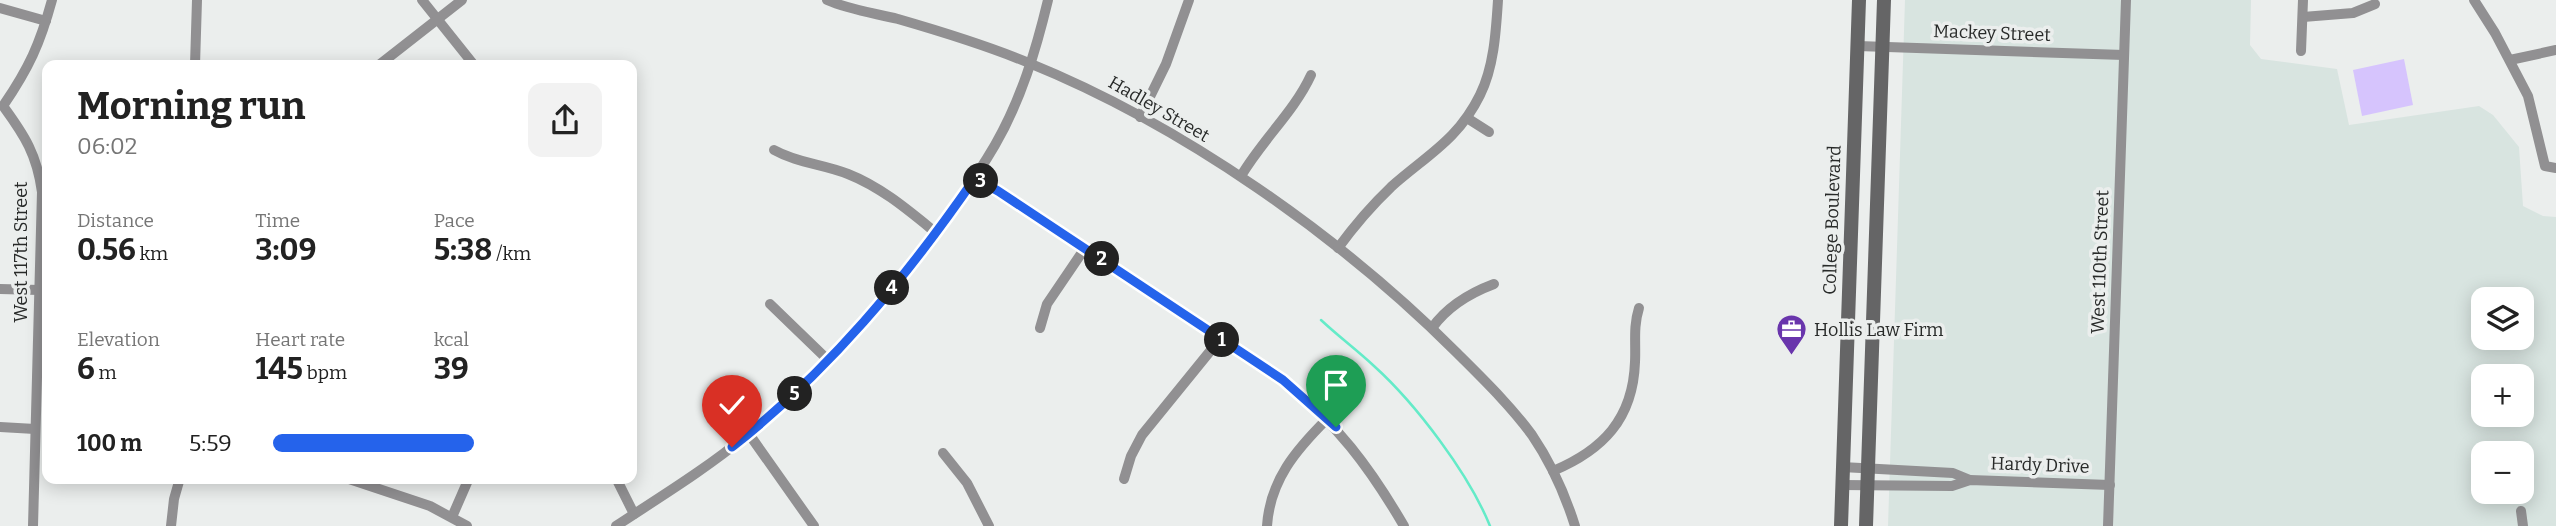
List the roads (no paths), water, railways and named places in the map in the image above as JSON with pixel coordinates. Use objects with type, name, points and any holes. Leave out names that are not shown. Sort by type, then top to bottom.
[{"type":"main road","name":"College Boulevard","points":[[1840,526],[1859,0]]},
{"type":"main road","points":[[1866,526],[1884,0]]},
{"type":"street","name":"West 117th Street","points":[[42,194],[39,169],[25,136],[1,107],[21,80],[35,54],[52,0]]},
{"type":"street","points":[[195,60],[197,0]]},
{"type":"street","points":[[422,0],[470,60]]},
{"type":"street","points":[[385,60],[462,0]]},
{"type":"street","name":"Hadley Street","points":[[827,0],[954,35],[1031,63],[1140,117],[1241,176],[1338,248],[1407,304],[1513,410],[1553,471],[1575,526]]},
{"type":"street","points":[[616,526],[708,465],[793,397],[829,361],[883,299],[975,178],[1010,114],[1031,63],[1048,0]]},
{"type":"street","points":[[1140,117],[1166,64],[1189,0]]},
{"type":"street","points":[[1338,248],[1370,208],[1392,186],[1445,145],[1467,118],[1488,76],[1498,0]]},
{"type":"street","name":"West 110th Street","points":[[2108,526],[2126,0]]},
{"type":"street","points":[[2301,51],[2303,0]]},
{"type":"street","points":[[2474,0],[2528,96],[2545,166],[2556,168]]},
{"type":"street","points":[[2303,17],[2353,13],[2375,4]]},
{"type":"street","points":[[0,8],[46,21]]},
{"type":"street","name":"Mackey Street","points":[[1858,46],[2124,55]]},
{"type":"street","points":[[2510,60],[2556,50]]},
{"type":"street","points":[[1241,176],[1266,138],[1297,102],[1311,75]]},
{"type":"street","points":[[1467,118],[1489,132]]},
{"type":"street","points":[[774,150],[788,157],[847,173],[870,184],[935,232]]},
{"type":"street","points":[[975,178],[1283,380],[1327,419],[1358,453],[1404,526]]},
{"type":"street","name":"West 117th Street","points":[[33,526],[35,429],[42,370],[42,232]]},
{"type":"street","points":[[1040,328],[1047,304],[1085,248]]},
{"type":"street","points":[[1432,328],[1452,307],[1494,284]]},
{"type":"street","points":[[0,289],[40,290]]},
{"type":"street","points":[[770,304],[829,361]]},
{"type":"street","points":[[1553,471],[1596,448],[1619,420],[1633,382],[1634,334],[1639,309]]},
{"type":"street","points":[[1124,479],[1131,456],[1142,435],[1220,339]]},
{"type":"street","points":[[1267,526],[1270,503],[1284,467],[1327,419]]},
{"type":"street","points":[[0,427],[35,429]]},
{"type":"street","points":[[748,435],[814,526]]},
{"type":"street","points":[[943,453],[967,483],[989,526]]},
{"type":"street","name":"Hardy Drive","points":[[1842,467],[1952,473],[1970,480],[2110,485]]},
{"type":"street","name":"Hardy Drive","points":[[1842,485],[1952,486],[1970,480]]},
{"type":"street","points":[[171,526],[178,484]]},
{"type":"street","points":[[364,484],[430,506],[467,526]]},
{"type":"street","points":[[452,517],[466,484]]},
{"type":"street","points":[[619,484],[634,514]]},
{"type":"street","points":[[2521,511],[2523,526]]},
{"type":"waterway","points":[[1321,320],[1368,360],[1424,420],[1469,484],[1490,526]]},
{"type":"place","name":"Hollis Law Firm","points":[[1791,357]]}]
